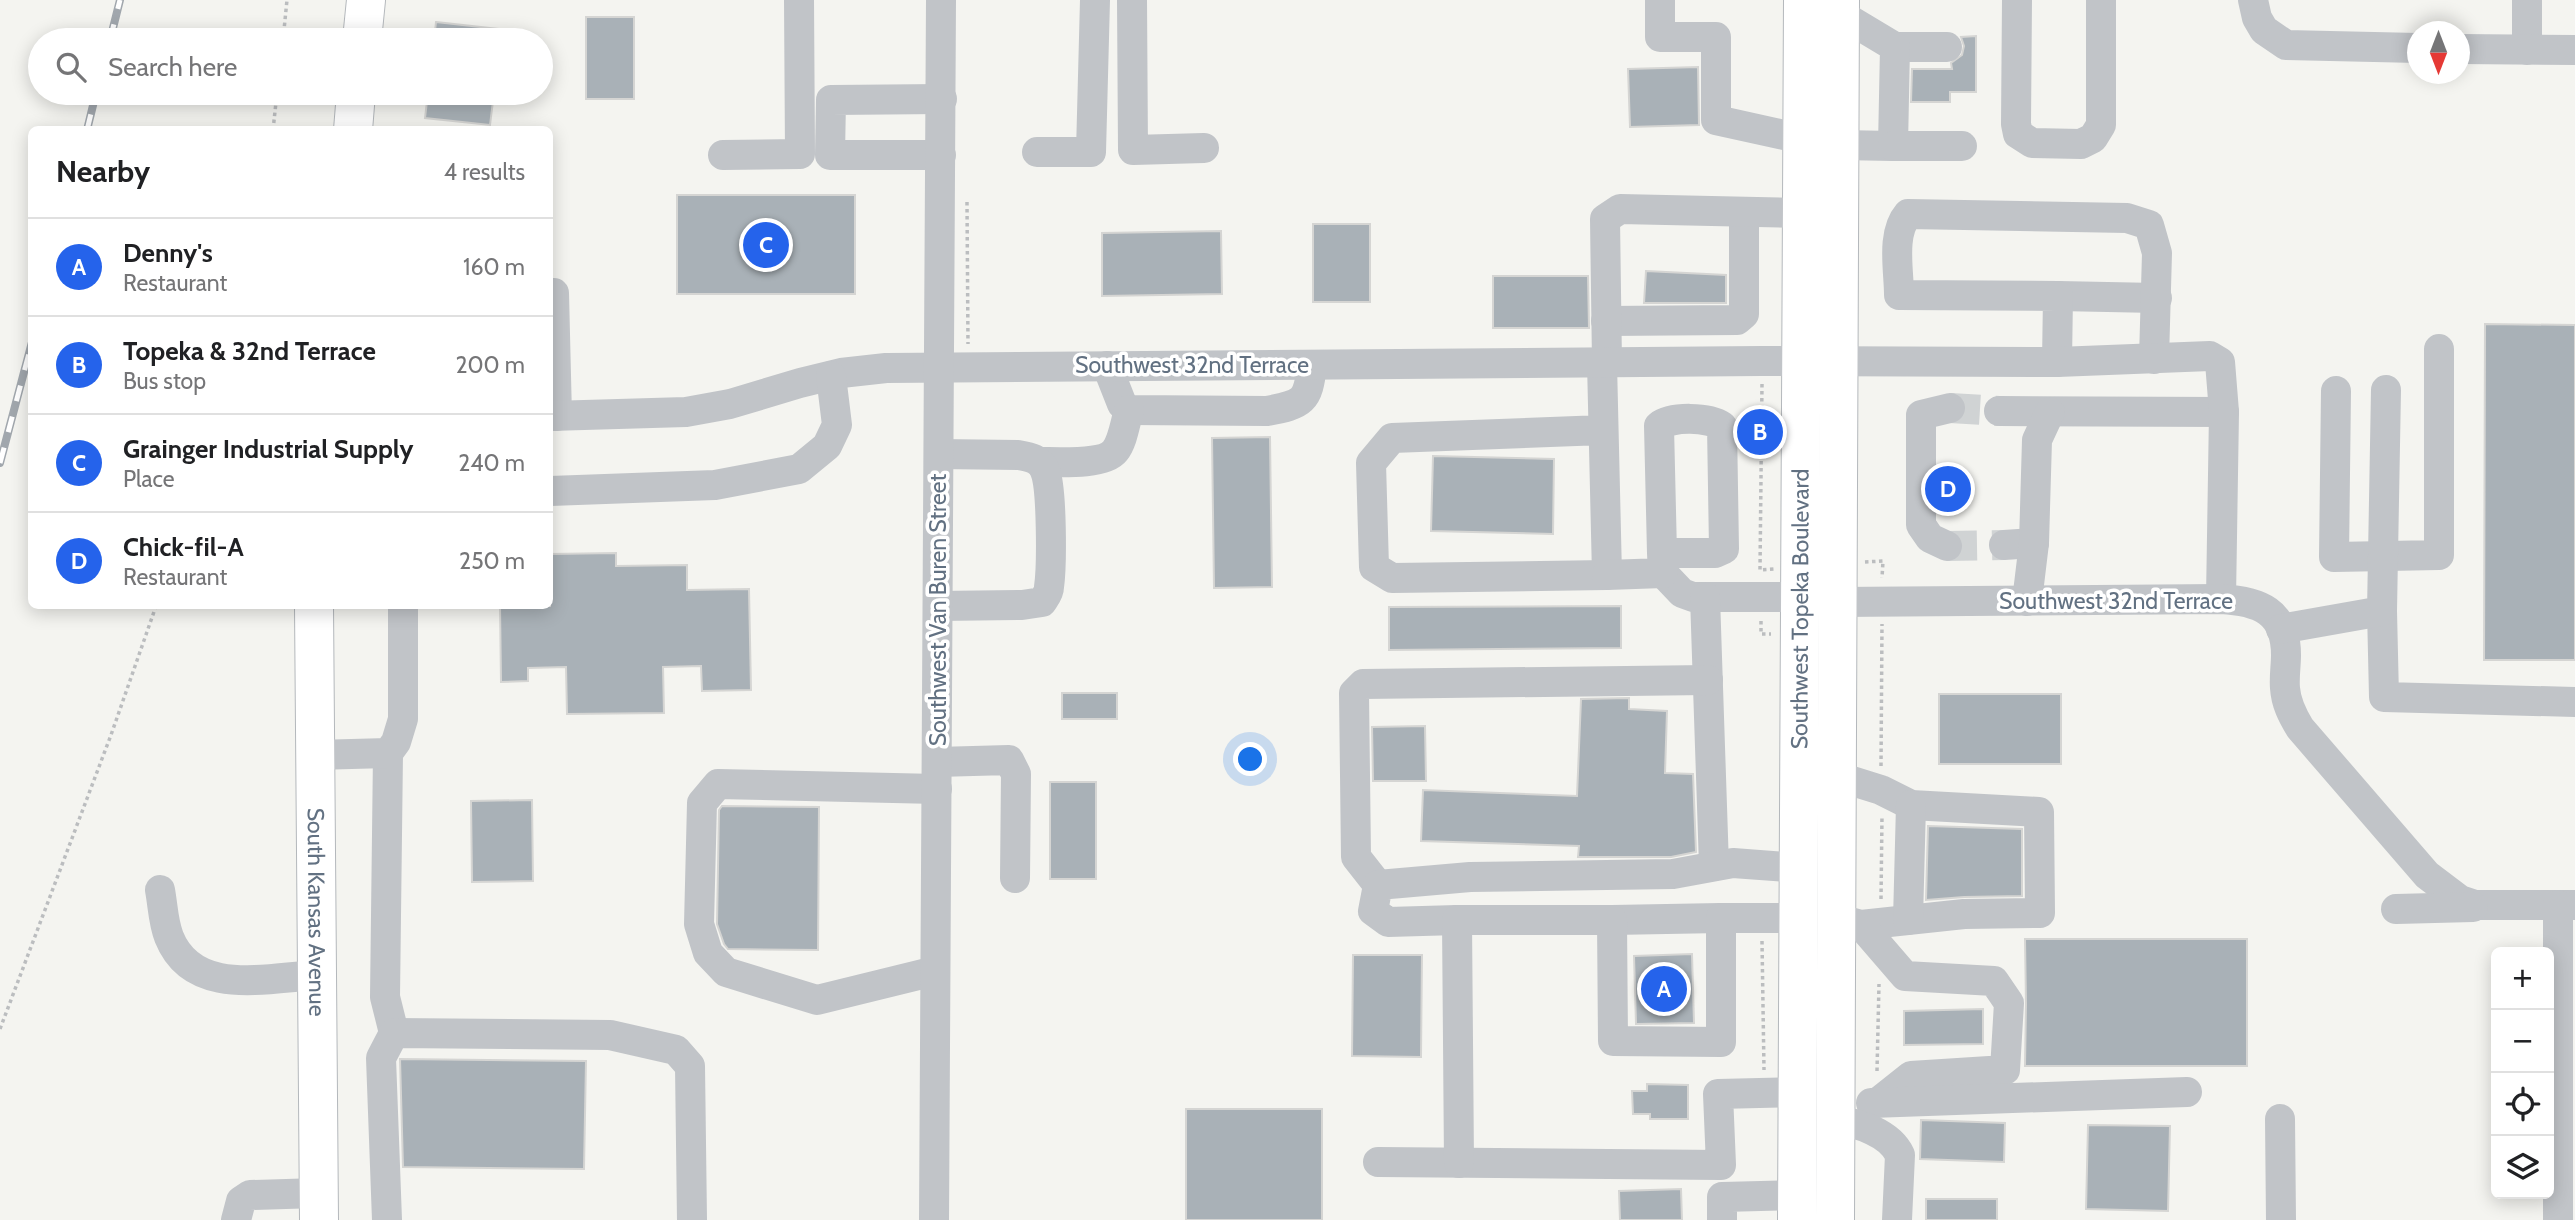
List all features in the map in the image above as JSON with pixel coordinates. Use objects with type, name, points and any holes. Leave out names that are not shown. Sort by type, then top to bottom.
[{"type":"main road","points":[[363,28],[366,0]]},
{"type":"main road","name":"Southwest Topeka Boulevard","points":[[1803,0],[1801,362],[1836,776],[1861,925],[1836,1112],[1835,1220]]},
{"type":"main road","name":"Southwest Topeka Boulevard","points":[[1840,7],[1839,362],[1800,868],[1861,925]]},
{"type":"main road","points":[[353,126],[355,105]]},
{"type":"main road","name":"South Kansas Avenue","points":[[314,609],[319,1206]]},
{"type":"main road","name":"Southwest Topeka Boulevard","points":[[1797,1208],[1797,1097],[1861,925]]},
{"type":"main road","points":[[1797,1097],[1836,1112]]},
{"type":"street","points":[[723,155],[800,154],[799,0]]},
{"type":"street","name":"Southwest Van Buren Street","points":[[934,1220],[939,454],[954,367],[941,155],[941,0]]},
{"type":"street","points":[[1037,152],[1091,152],[1095,0]]},
{"type":"street","points":[[1132,0],[1133,150],[1204,148]]},
{"type":"street","points":[[1660,0],[1660,37],[1716,37],[1716,120],[1802,139]]},
{"type":"street","points":[[2017,0],[2018,134],[2032,143],[2081,144],[2093,138],[2101,125],[2101,0]]},
{"type":"street","points":[[2253,0],[2257,18],[2264,30],[2293,47],[2407,48]]},
{"type":"street","points":[[2527,0],[2527,50]]},
{"type":"street","points":[[1840,7],[1895,47],[1947,47]]},
{"type":"street","points":[[1893,146],[1895,47]]},
{"type":"street","points":[[2470,49],[2575,50]]},
{"type":"street","points":[[941,155],[830,155],[831,100],[942,99]]},
{"type":"street","points":[[1840,145],[1962,146]]},
{"type":"street","points":[[1607,575],[1603,430],[1605,219],[1620,209],[1802,213]]},
{"type":"street","points":[[1606,321],[1737,320],[1744,314],[1744,212]]},
{"type":"street","points":[[2154,359],[2157,298],[2157,253],[2149,225],[2127,218],[1930,213],[1908,214],[1901,222],[1898,237],[1899,295],[2157,298]]},
{"type":"street","points":[[553,416],[555,293]]},
{"type":"street","points":[[2057,362],[2058,296]]},
{"type":"street","points":[[1715,320],[1717,362]]},
{"type":"street","points":[[2336,391],[2334,557],[2439,555],[2439,349]]},
{"type":"street","name":"Southwest 32nd Terrace","points":[[553,416],[686,412],[730,404],[831,376],[886,368],[2057,362],[2210,356],[2220,362],[2224,412]]},
{"type":"street","points":[[1107,366],[1122,404],[1129,410],[1268,411],[1301,401],[1310,387],[1312,365]]},
{"type":"street","points":[[553,491],[715,485],[799,469],[827,446],[836,425],[831,376]]},
{"type":"street","points":[[2386,390],[2382,611],[2384,697],[2575,702]]},
{"type":"street","points":[[1947,546],[1930,538],[1921,525],[1921,415],[1950,408]]},
{"type":"street","points":[[939,454],[1018,455],[1040,462],[1102,459],[1113,454],[1120,443],[1129,410]]},
{"type":"street","points":[[1999,411],[2224,412],[2221,599]]},
{"type":"street","points":[[2027,600],[2034,543],[2037,440],[2050,412]]},
{"type":"street","points":[[1603,430],[1392,438],[1371,463],[1374,567],[1392,578],[1607,575],[1715,553],[1724,548],[1722,426],[1713,420],[1667,420],[1659,426],[1662,563]]},
{"type":"street","points":[[938,606],[1022,605],[1042,601],[1049,591],[1050,546],[1047,484],[1040,462]]},
{"type":"street","points":[[2004,545],[2034,543]]},
{"type":"street","name":"Southwest 32nd Terrace","points":[[1662,563],[1682,593],[1693,597],[2244,600],[2270,612],[2281,629]]},
{"type":"street","points":[[1705,597],[1714,866]]},
{"type":"street","points":[[387,1220],[381,1058],[394,1033],[385,997],[388,753],[396,742],[404,719],[403,609]]},
{"type":"street","points":[[2382,611],[2281,629],[2286,652],[2286,697],[2290,711],[2300,728],[2427,875],[2460,900],[2489,906]]},
{"type":"street","points":[[1708,680],[1363,684],[1354,694],[1356,857],[1378,885],[1373,911],[1388,922],[1721,918],[1861,925],[1964,914],[2040,913],[2039,812],[1911,805],[1881,790],[1836,776]]},
{"type":"street","points":[[315,755],[388,753]]},
{"type":"street","points":[[935,971],[817,1000],[726,972],[708,953],[699,924],[702,803],[718,784],[937,775],[1009,760],[1016,774],[1015,878]]},
{"type":"street","points":[[1861,925],[1911,805]]},
{"type":"street","points":[[1378,885],[1470,877],[1673,874],[1733,863],[1800,868]]},
{"type":"street","points":[[160,890],[168,935],[174,948],[193,970],[203,975],[234,980],[317,975]]},
{"type":"street","points":[[2396,909],[2567,905],[2566,1086],[2558,1220]]},
{"type":"street","points":[[1612,920],[1613,1041],[1721,1042],[1721,918]]},
{"type":"street","points":[[1457,920],[1458,1163]]},
{"type":"street","points":[[1861,925],[1905,976],[1994,981],[2009,1003],[2005,1070],[1911,1076],[1877,1102]]},
{"type":"street","points":[[394,1033],[610,1035],[676,1050],[690,1066],[692,1220]]},
{"type":"street","points":[[1836,1112],[1877,1102],[2187,1091]]},
{"type":"street","points":[[1797,1097],[1718,1094],[1722,1208],[1797,1208]]},
{"type":"street","points":[[1836,1112],[1896,1146],[1900,1155],[1897,1220]]},
{"type":"street","points":[[2280,1119],[2281,1220]]},
{"type":"street","points":[[1378,1162],[1721,1165]]},
{"type":"street","points":[[236,1220],[241,1201],[250,1195],[319,1206]]},
{"type":"path","points":[[284,28],[287,0]]},
{"type":"path","points":[[274,126],[276,105]]},
{"type":"path","points":[[954,367],[967,202]]},
{"type":"path","points":[[0,1029],[111,735],[155,609]]},
{"type":"path","points":[[1877,1102],[1861,925],[1881,790]]},
{"type":"path","points":[[1762,940],[1764,1073]]},
{"type":"building","points":[[586,17],[634,17],[634,99],[586,99]]},
{"type":"building","points":[[436,22],[489,28],[435,28]]},
{"type":"building","points":[[1976,36],[1976,92],[1950,92],[1950,102],[1911,102],[1912,69],[1952,69],[1951,63],[1962,55],[1964,46],[1961,37]]},
{"type":"building","points":[[1698,67],[1699,125],[1630,127],[1628,69]]},
{"type":"building","points":[[427,105],[492,105],[490,125],[425,118]]},
{"type":"building","points":[[677,195],[855,195],[855,294],[677,294]]},
{"type":"building","points":[[1313,224],[1370,224],[1370,302],[1313,302]]},
{"type":"building","points":[[1221,231],[1222,294],[1102,296],[1102,233]]},
{"type":"building","points":[[1646,271],[1726,275],[1726,303],[1644,303]]},
{"type":"building","points":[[1493,276],[1588,276],[1589,328],[1493,328]]},
{"type":"building","points":[[2485,324],[2575,325],[2575,660],[2484,660]]},
{"type":"building","points":[[1270,437],[1272,587],[1214,588],[1212,438]]},
{"type":"building","points":[[1433,456],[1554,459],[1553,534],[1431,531]]},
{"type":"building","points":[[616,553],[616,566],[687,565],[687,590],[749,589],[751,690],[702,691],[701,666],[663,667],[664,713],[567,714],[566,667],[528,668],[528,681],[501,682],[500,609],[553,609],[553,554]]},
{"type":"building","points":[[1621,606],[1621,648],[1389,650],[1389,607]]},
{"type":"building","points":[[1062,693],[1117,693],[1117,719],[1062,719]]},
{"type":"building","points":[[1939,694],[2061,694],[2061,764],[1939,764]]},
{"type":"building","points":[[1629,698],[1629,709],[1667,711],[1665,773],[1693,774],[1696,852],[1671,857],[1578,857],[1579,846],[1421,841],[1423,790],[1577,796],[1581,699]]},
{"type":"building","points":[[1425,726],[1426,781],[1373,781],[1372,727]]},
{"type":"building","points":[[1050,782],[1096,782],[1096,879],[1050,879]]},
{"type":"building","points":[[532,800],[533,881],[472,882],[471,801]]},
{"type":"building","points":[[722,806],[819,807],[818,950],[728,949],[724,944],[717,924],[719,810]]},
{"type":"building","points":[[1928,826],[2022,829],[2022,896],[1926,900]]},
{"type":"building","points":[[2025,939],[2247,939],[2247,1066],[2025,1066]]},
{"type":"building","points":[[1692,954],[1694,1023],[1636,1024],[1634,956]]},
{"type":"building","points":[[1353,955],[1422,955],[1421,1057],[1352,1056]]},
{"type":"building","points":[[1983,1009],[1983,1044],[1904,1045],[1904,1011]]},
{"type":"building","points":[[400,1059],[586,1061],[584,1169],[403,1167]]},
{"type":"building","points":[[1647,1084],[1688,1085],[1688,1119],[1650,1119],[1650,1114],[1633,1114],[1632,1091],[1647,1091]]},
{"type":"building","points":[[1186,1109],[1322,1109],[1322,1220],[1186,1220]]},
{"type":"building","points":[[1921,1120],[2005,1123],[2004,1162],[1920,1159]]},
{"type":"building","points":[[2088,1125],[2170,1126],[2168,1211],[2086,1209]]},
{"type":"building","points":[[1681,1189],[1682,1220],[1620,1220],[1619,1191]]},
{"type":"building","points":[[1926,1199],[1997,1199],[1997,1220],[1926,1220]]},
{"type":"tunnel","points":[[1950,408],[1999,411]]},
{"type":"tunnel","points":[[1947,546],[2004,545]]},
{"type":"railway","points":[[113,28],[120,0]]},
{"type":"railway","points":[[88,126],[93,105]]},
{"type":"railway","points":[[0,463],[28,357]]},
{"type":"place","name":"Grainger Industrial Supply","points":[[766,245]]},
{"type":"place","name":"Topeka & 32nd Terrace","points":[[1760,432]]},
{"type":"place","name":"Chick-fil-A","points":[[1948,489]]},
{"type":"place","name":"Denny's","points":[[1664,989]]}]
